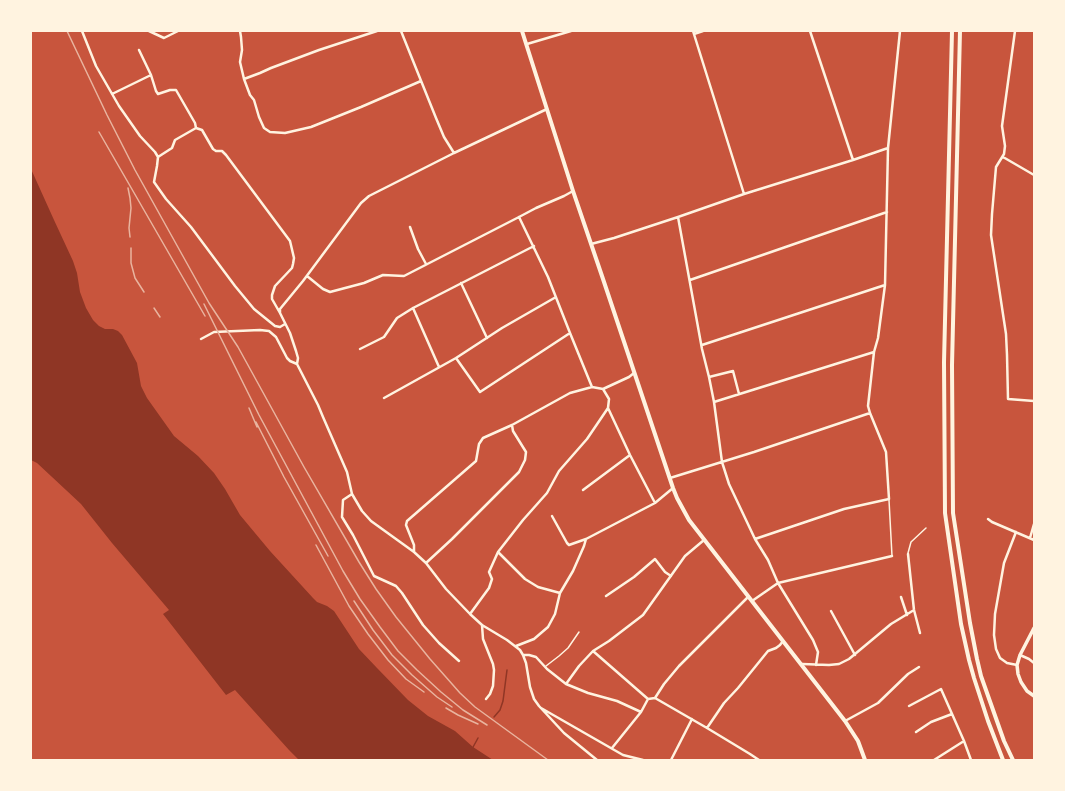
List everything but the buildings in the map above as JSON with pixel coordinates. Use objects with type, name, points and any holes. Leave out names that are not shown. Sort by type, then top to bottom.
[{"type":"main road","points":[[522,31],[573,191],[673,488],[689,520],[845,721],[858,741],[865,760]]},
{"type":"main road","points":[[952,31],[944,355],[945,513],[961,624],[969,660],[988,721],[1003,760]]},
{"type":"main road","points":[[960,31],[952,365],[953,513],[970,624],[977,659],[1004,741],[1014,759]]},
{"type":"main road","points":[[1034,628],[1016,665],[1021,682],[1027,691],[1034,696]]},
{"type":"street","points":[[82,31],[96,66],[119,106],[140,136],[158,157],[154,182],[166,199],[191,227],[254,309],[275,326],[280,327],[285,324]]},
{"type":"street","points":[[149,31],[164,38],[178,31]]},
{"type":"street","points":[[240,31],[242,50],[240,62],[244,78],[264,128],[270,132],[285,133],[311,127],[350,112],[421,81]]},
{"type":"street","points":[[244,78],[260,74],[271,68],[319,50],[377,31]]},
{"type":"street","points":[[401,31],[444,137],[454,153]]},
{"type":"street","points":[[526,44],[571,31]]},
{"type":"street","points":[[703,31],[693,32],[744,194]]},
{"type":"street","points":[[810,31],[853,160]]},
{"type":"street","points":[[755,539],[844,509],[889,499],[886,452],[868,406],[874,352],[878,338],[885,285],[888,212],[888,148],[900,31]]},
{"type":"street","points":[[1016,31],[1002,126],[1004,146],[1002,157],[996,167],[991,235],[1006,334],[1008,399],[1034,401]]},
{"type":"street","points":[[138,50],[151,75],[158,94],[170,90],[176,90],[195,123],[196,128]]},
{"type":"street","points":[[112,94],[151,75]]},
{"type":"street","points":[[280,313],[280,309],[307,276],[361,203],[369,196],[454,153],[547,109]]},
{"type":"street","points":[[158,157],[172,148],[175,140],[196,128],[202,130],[213,149],[216,151],[222,151],[226,155],[290,241],[294,258],[292,268],[275,286],[272,299],[280,313],[296,351],[298,358],[297,364]]},
{"type":"street","points":[[591,244],[614,238],[744,194],[888,148]]},
{"type":"street","points":[[1002,157],[1034,175]]},
{"type":"street","points":[[307,276],[323,289],[330,292],[364,283],[383,275],[404,276],[536,208],[573,191]]},
{"type":"street","points":[[690,280],[888,212]]},
{"type":"street","points":[[519,217],[548,277],[592,387]]},
{"type":"street","points":[[678,217],[714,402],[722,462],[728,484],[755,539],[768,560],[778,583],[813,640],[818,652],[816,664]]},
{"type":"street","points":[[410,227],[418,249],[426,264]]},
{"type":"street","points":[[360,349],[384,338],[398,318],[412,308],[534,246]]},
{"type":"street","points":[[461,283],[488,338]]},
{"type":"street","points":[[702,345],[885,285]]},
{"type":"street","points":[[384,398],[456,358],[502,328],[556,296]]},
{"type":"street","points":[[412,308],[439,367]]},
{"type":"street","points":[[201,339],[214,332],[260,330],[269,331],[276,337],[287,358],[297,364],[318,405],[347,472],[352,494],[362,511],[371,521],[414,552],[426,563],[446,589],[482,625],[516,646],[523,655],[526,663],[530,687],[534,699],[564,733],[597,760]]},
{"type":"street","points":[[456,358],[480,392],[570,333]]},
{"type":"street","points":[[714,402],[874,352]]},
{"type":"street","points":[[709,377],[733,371],[739,394]]},
{"type":"street","points":[[414,552],[414,546],[406,525],[407,521],[476,461],[479,444],[483,438],[512,425],[570,393],[592,387],[603,389],[629,377],[634,373]]},
{"type":"street","points":[[470,614],[490,588],[492,578],[489,572],[498,552],[523,520],[547,493],[559,471],[587,438],[608,408],[609,400],[603,389]]},
{"type":"street","points":[[608,408],[655,503]]},
{"type":"street","points":[[669,478],[754,452],[870,413]]},
{"type":"street","points":[[426,563],[519,472],[525,460],[526,452],[513,431],[512,425]]},
{"type":"street","points":[[583,490],[630,455]]},
{"type":"street","points":[[552,516],[569,545],[586,539],[655,503],[673,488]]},
{"type":"street","points":[[352,494],[343,500],[342,517],[374,576],[396,586],[423,625],[439,643],[459,661]]},
{"type":"street","points":[[988,519],[1034,540]]},
{"type":"street","points":[[1030,538],[1034,524]]},
{"type":"street","points":[[1016,532],[1004,563],[995,614],[994,635],[996,649],[1000,658],[1007,663],[1016,665]]},
{"type":"street","points":[[516,646],[534,639],[548,627],[554,614],[560,593],[573,571],[586,539]]},
{"type":"street","points":[[566,684],[579,666],[593,651],[609,641],[643,615],[685,556],[704,539]]},
{"type":"street","points":[[498,552],[525,579],[538,587],[560,593]]},
{"type":"street","points":[[908,554],[914,610],[920,633]]},
{"type":"street","points":[[655,698],[679,666],[750,599],[778,583],[892,556]]},
{"type":"street","points":[[606,596],[634,577],[655,559],[670,576]]},
{"type":"street","points":[[901,597],[907,615]]},
{"type":"street","points":[[802,664],[829,665],[838,664],[849,659],[890,624],[914,610]]},
{"type":"street","points":[[832,611],[855,655]]},
{"type":"street","points":[[482,625],[483,639],[494,670],[493,686],[486,699]]},
{"type":"street","points":[[707,728],[724,703],[768,652],[776,648],[784,641]]},
{"type":"street","points":[[593,651],[648,699],[655,698],[692,718],[759,760]]},
{"type":"street","points":[[523,655],[536,657],[545,667],[566,684],[588,693],[617,701],[641,712]]},
{"type":"street","points":[[1020,655],[1034,663]]},
{"type":"street","points":[[845,721],[878,703],[908,674],[919,667]]},
{"type":"street","points":[[908,706],[941,689],[971,760]]},
{"type":"street","points":[[612,748],[641,712],[648,699]]},
{"type":"street","points":[[539,706],[623,755],[643,760]]},
{"type":"street","points":[[916,732],[931,722],[952,714]]},
{"type":"street","points":[[671,760],[692,718]]},
{"type":"street","points":[[934,760],[964,741]]},
{"type":"lane","points":[[889,499],[892,556]]},
{"type":"lane","points":[[908,554],[911,542],[926,528]]},
{"type":"lane","points":[[545,667],[568,648],[579,632]]},
{"type":"shaded area","points":[[31,169],[73,261],[77,273],[80,292],[86,308],[93,320],[99,326],[105,329],[113,329],[122,335],[137,363],[141,386],[147,398],[174,436],[198,456],[214,473],[240,515],[270,551],[317,602],[334,611],[359,649],[408,700],[428,716],[455,731],[473,747],[493,760],[299,760],[235,690],[226,695],[163,614],[169,610],[81,504],[37,463],[31,460]]},
{"type":"waterway","points":[[494,717],[500,710],[503,701],[507,670]]},
{"type":"waterway","points":[[472,749],[478,738]]},
{"type":"railway","points":[[67,31],[135,170],[209,303],[238,347],[304,467],[376,589],[396,617],[460,693],[475,707],[548,760]]},
{"type":"railway","points":[[99,132],[205,316]]},
{"type":"railway","points":[[128,188],[131,208],[129,228],[130,237]]},
{"type":"railway","points":[[131,248],[131,263],[135,278],[144,292]]},
{"type":"railway","points":[[204,304],[259,415],[343,571],[360,599],[398,651],[417,670],[463,710],[487,725]]},
{"type":"railway","points":[[154,308],[160,317]]},
{"type":"railway","points":[[249,408],[257,427]]},
{"type":"railway","points":[[256,422],[284,477],[328,556]]},
{"type":"railway","points":[[316,545],[349,606],[368,634],[388,660],[406,679],[424,692]]},
{"type":"railway","points":[[354,601],[392,655],[437,697],[452,707]]},
{"type":"railway","points":[[446,708],[478,724]]}]
